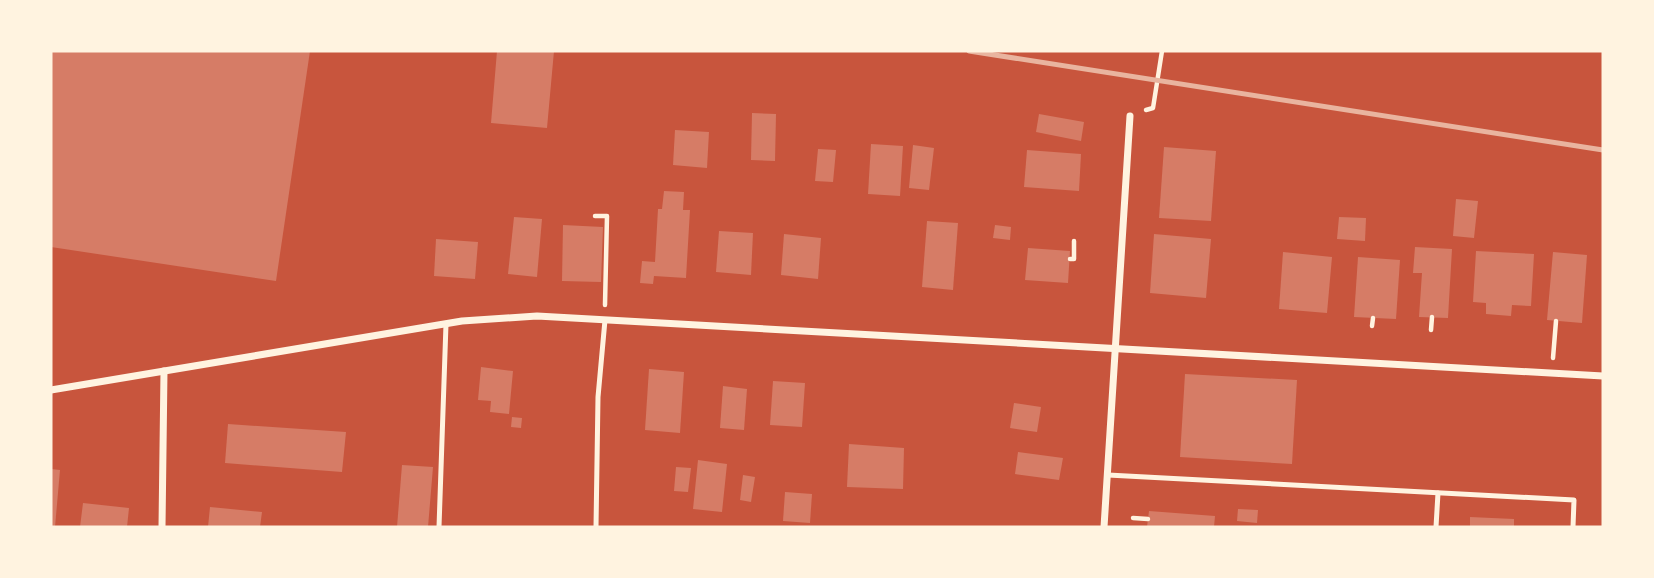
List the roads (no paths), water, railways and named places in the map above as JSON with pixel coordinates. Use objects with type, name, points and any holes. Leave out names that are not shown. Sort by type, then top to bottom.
[{"type":"street","points":[[1104,527],[1130,116]]},
{"type":"street","points":[[51,390],[446,324],[537,316],[1116,346],[1603,376]]},
{"type":"street","points":[[162,527],[164,371]]},
{"type":"lane","points":[[596,527],[598,397],[605,320]]},
{"type":"lane","points":[[439,527],[446,324]]},
{"type":"lane","points":[[1108,475],[1574,500],[1573,527]]},
{"type":"lane","points":[[1436,527],[1438,493]]},
{"type":"railway","points":[[969,51],[1603,150]]}]
